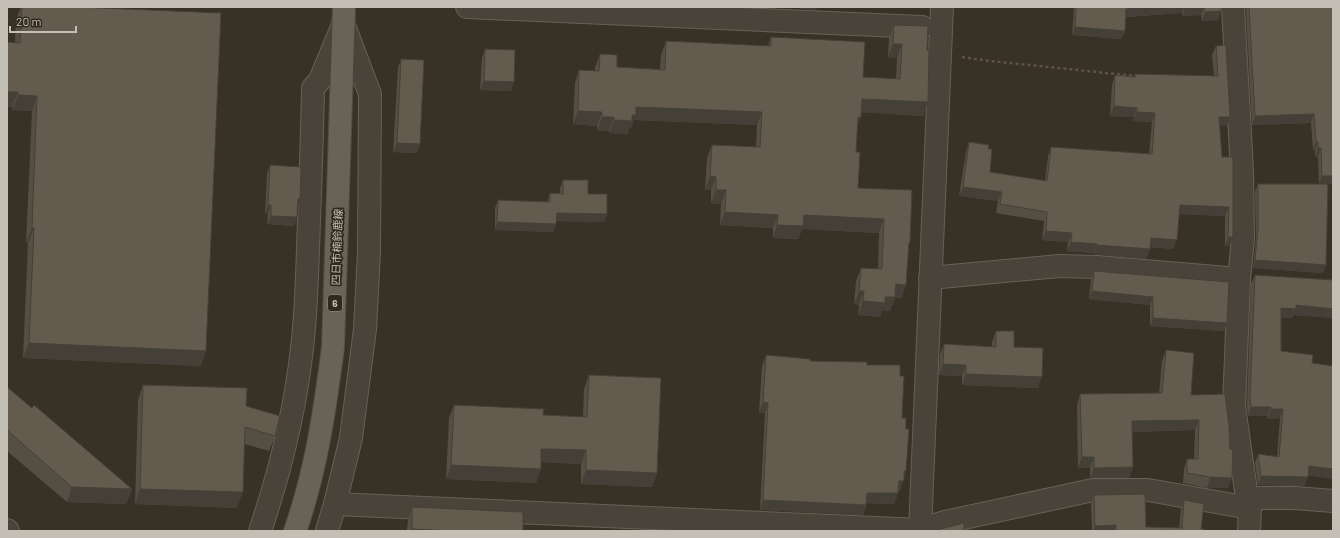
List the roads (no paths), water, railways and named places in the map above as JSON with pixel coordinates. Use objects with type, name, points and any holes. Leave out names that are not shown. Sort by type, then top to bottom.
[{"type":"main road","name":"四日市楠鈴鹿線","points":[[295,531],[318,446],[333,347],[344,15]]},
{"type":"street","points":[[467,7],[942,17],[920,530]]},
{"type":"street","points":[[1233,7],[1242,171],[1243,238],[1239,279],[1234,407],[1248,503],[1249,531]]},
{"type":"street","points":[[326,531],[335,504],[350,438],[365,329],[368,252],[370,94],[344,15]]},
{"type":"street","points":[[260,531],[282,457],[291,416],[302,348],[307,283],[313,88],[320,80],[344,15]]},
{"type":"street","points":[[930,278],[1059,266],[1097,267],[1239,279]]},
{"type":"street","points":[[335,504],[920,530],[945,522],[1093,490],[1148,490],[1248,503],[1295,498],[1333,501]]}]
